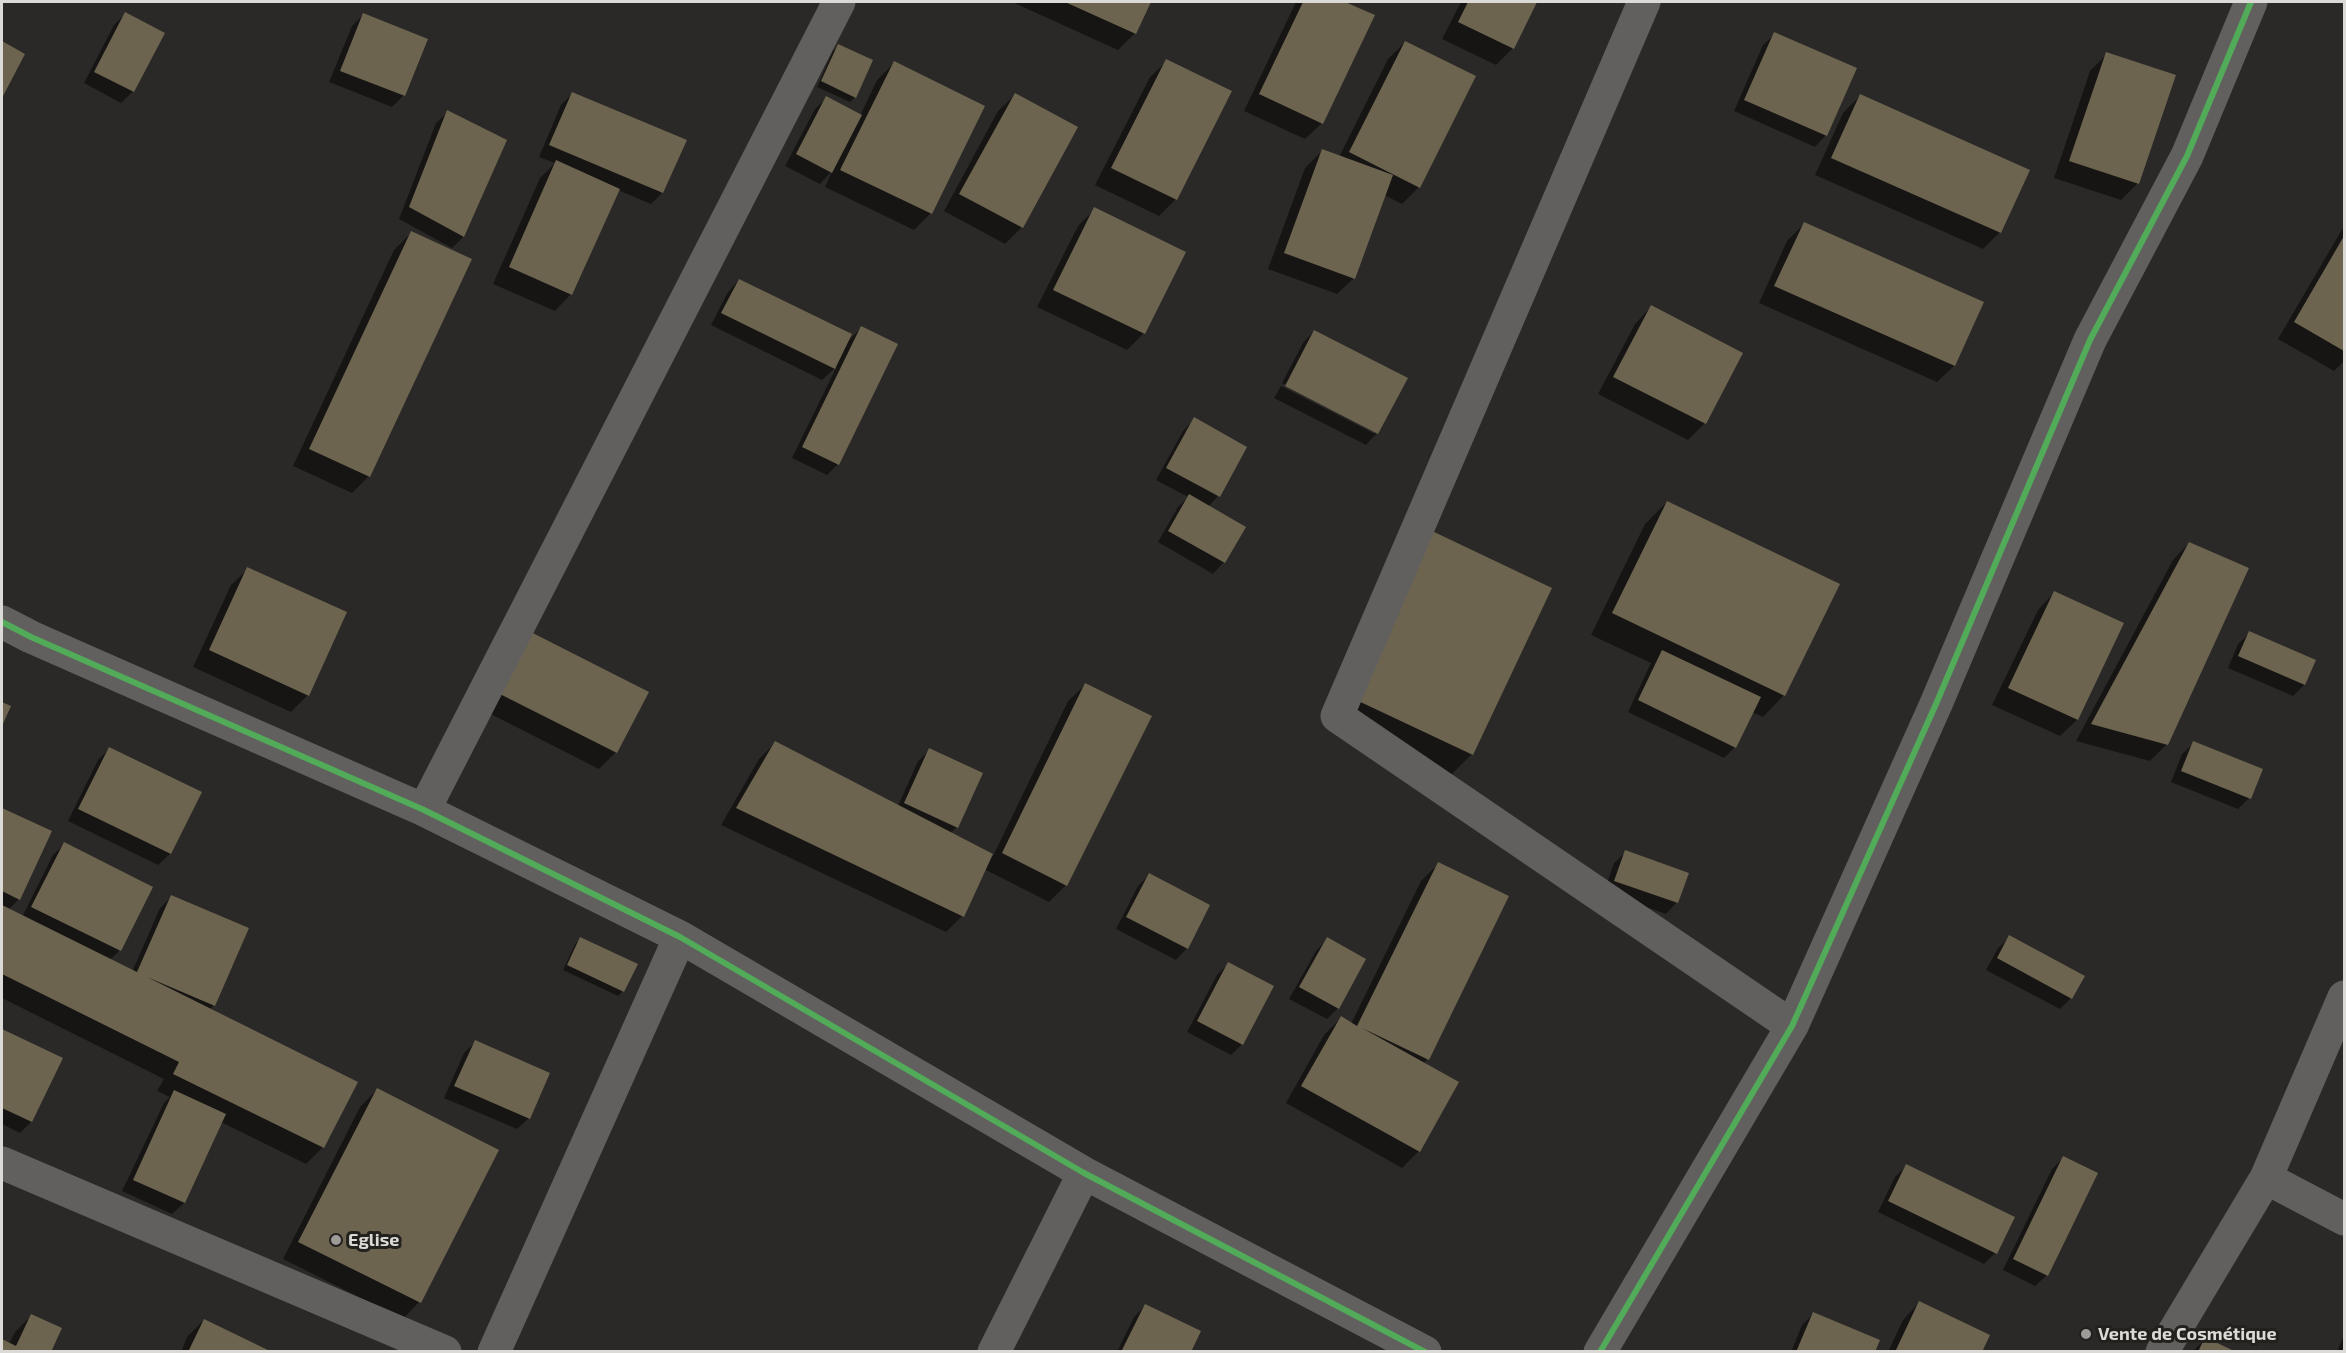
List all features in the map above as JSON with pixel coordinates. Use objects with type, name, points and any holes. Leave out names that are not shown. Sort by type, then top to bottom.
[{"type":"street","points":[[424,810],[839,2]]},
{"type":"street","points":[[1644,2],[1337,716],[1792,1026]]},
{"type":"street","points":[[1600,1352],[1792,1026],[1931,714],[2090,340],[2187,156],[2251,2]]},
{"type":"street","points":[[2,622],[31,637],[424,810],[680,937],[1084,1173],[1425,1352]]},
{"type":"street","points":[[494,1352],[680,937]]},
{"type":"street","points":[[2162,1352],[2266,1178],[2344,998]]},
{"type":"street","points":[[2,1163],[445,1352]]},
{"type":"street","points":[[994,1352],[1084,1173]]},
{"type":"street","points":[[2266,1178],[2344,1219]]},
{"type":"building","points":[[1065,2],[1151,2],[1136,34]]},
{"type":"building","points":[[1303,2],[1345,2],[1375,15],[1323,124],[1259,94]]},
{"type":"building","points":[[1468,2],[1537,2],[1514,49],[1458,22]]},
{"type":"building","points":[[125,12],[165,33],[134,92],[94,72]]},
{"type":"building","points":[[363,13],[428,39],[405,96],[340,71]]},
{"type":"building","points":[[1774,32],[1857,68],[1827,136],[1744,100]]},
{"type":"building","points":[[2,41],[25,54],[2,98]]},
{"type":"building","points":[[1405,41],[1476,76],[1420,188],[1349,152]]},
{"type":"building","points":[[838,44],[873,60],[856,98],[821,81]]},
{"type":"building","points":[[2106,52],[2176,75],[2139,184],[2069,161]]},
{"type":"building","points":[[1166,59],[1232,91],[1177,200],[1111,168]]},
{"type":"building","points":[[894,61],[985,106],[932,214],[840,170]]},
{"type":"building","points":[[572,92],[687,140],[663,193],[549,145]]},
{"type":"building","points":[[1015,93],[1078,127],[1023,228],[959,194]]},
{"type":"building","points":[[1860,94],[2030,170],[2001,233],[1831,158]]},
{"type":"building","points":[[826,96],[862,115],[832,173],[796,154]]},
{"type":"building","points":[[447,110],[507,140],[464,237],[409,207]]},
{"type":"building","points":[[1322,149],[1393,175],[1355,279],[1284,253]]},
{"type":"building","points":[[556,160],[620,189],[572,295],[509,267]]},
{"type":"building","points":[[1094,207],[1186,252],[1145,334],[1053,290]]},
{"type":"building","points":[[1804,222],[1984,302],[1955,366],[1774,286]]},
{"type":"building","points":[[411,231],[472,259],[370,477],[309,449]]},
{"type":"building","points":[[2344,236],[2344,351],[2294,322]]},
{"type":"building","points":[[739,279],[852,334],[835,369],[721,313]]},
{"type":"building","points":[[1651,305],[1743,353],[1706,424],[1613,377]]},
{"type":"building","points":[[861,326],[898,344],[839,465],[802,447]]},
{"type":"building","points":[[1314,330],[1408,378],[1378,434],[1285,386]]},
{"type":"building","points":[[1194,417],[1247,447],[1220,497],[1166,468]]},
{"type":"building","points":[[1189,494],[1246,527],[1225,563],[1168,531]]},
{"type":"building","points":[[1667,501],[1840,584],[1785,696],[1612,613]]},
{"type":"building","points":[[1432,531],[1552,588],[1473,755],[1352,698]]},
{"type":"building","points":[[2189,542],[2249,568],[2168,745],[2091,724]]},
{"type":"building","points":[[247,567],[347,612],[309,696],[209,650]]},
{"type":"building","points":[[2054,591],[2124,623],[2078,720],[2008,688]]},
{"type":"building","points":[[513,623],[649,692],[617,753],[482,685]]},
{"type":"building","points":[[2249,631],[2316,660],[2305,685],[2238,656]]},
{"type":"building","points":[[1662,650],[1761,697],[1736,748],[1638,700]]},
{"type":"building","points":[[1085,683],[1152,716],[1067,886],[1002,853]]},
{"type":"building","points":[[2,702],[11,706],[2,726]]},
{"type":"building","points":[[775,741],[993,854],[964,917],[736,808]]},
{"type":"building","points":[[2193,741],[2263,769],[2251,799],[2181,771]]},
{"type":"building","points":[[109,747],[202,792],[171,854],[78,809]]},
{"type":"building","points":[[929,748],[983,773],[958,828],[904,803]]},
{"type":"building","points":[[2,808],[52,831],[20,900],[2,891]]},
{"type":"building","points":[[64,842],[153,887],[121,951],[31,907]]},
{"type":"building","points":[[1625,850],[1689,873],[1678,903],[1614,881]]},
{"type":"building","points":[[1438,862],[1509,896],[1429,1060],[1362,1028],[1459,1082],[1420,1152],[1301,1086],[1341,1016],[1357,1026]]},
{"type":"building","points":[[1149,873],[1210,905],[1188,949],[1126,917]]},
{"type":"building","points":[[171,895],[249,928],[215,1006],[147,977],[358,1082],[324,1148],[173,1074],[179,1062],[2,974],[2,905],[137,972]]},
{"type":"building","points":[[2009,935],[2085,976],[2072,999],[1997,958]]},
{"type":"building","points":[[580,937],[638,964],[624,992],[567,965]]},
{"type":"building","points":[[1327,937],[1366,959],[1339,1009],[1299,987]]},
{"type":"building","points":[[1228,962],[1274,986],[1243,1045],[1197,1021]]},
{"type":"building","points":[[2,1029],[63,1058],[32,1122],[2,1108]]},
{"type":"building","points":[[475,1040],[550,1073],[530,1119],[454,1086]]},
{"type":"building","points":[[377,1088],[499,1150],[421,1303],[298,1242]]},
{"type":"building","points":[[174,1090],[226,1114],[185,1203],[133,1180]]},
{"type":"building","points":[[2063,1156],[2098,1173],[2048,1276],[2013,1259]]},
{"type":"building","points":[[1906,1164],[2015,1217],[1997,1254],[1888,1201]]},
{"type":"building","points":[[1919,1301],[1990,1335],[1982,1352],[1895,1352]]},
{"type":"building","points":[[1145,1304],[1201,1331],[1191,1352],[1121,1352]]},
{"type":"building","points":[[1813,1312],[1880,1340],[1875,1352],[1796,1352]]},
{"type":"building","points":[[31,1314],[62,1328],[51,1352],[2,1352],[2,1339],[16,1346]]},
{"type":"building","points":[[204,1319],[272,1352],[188,1352]]},
{"type":"building","points":[[2205,1337],[2236,1352],[2198,1352]]},
{"type":"cycle path","points":[[1600,1352],[1792,1026],[1936,704],[2090,340],[2187,156],[2251,2]]},
{"type":"cycle path","points":[[2,622],[31,637],[424,810],[680,937],[1084,1173],[1425,1352]]},
{"type":"place","name":"Eglise","points":[[336,1240]]},
{"type":"place","name":"Vente de Cosmétique","points":[[2086,1334]]}]
